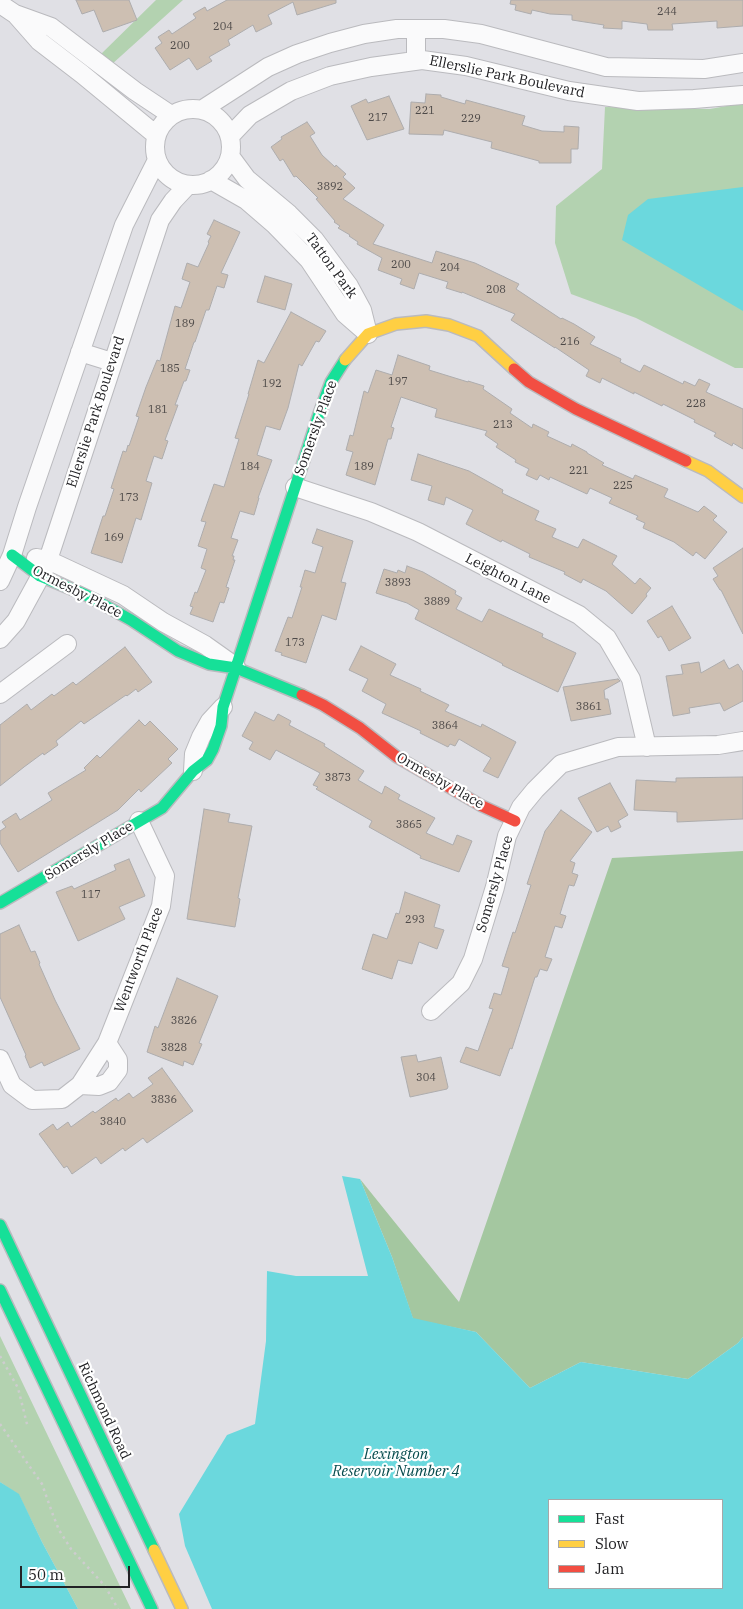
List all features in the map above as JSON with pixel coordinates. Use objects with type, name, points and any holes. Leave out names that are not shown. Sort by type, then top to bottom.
[{"type":"main road","name":"Somersly Place","points":[[223,708],[331,382],[347,357],[368,334],[396,324],[426,321],[449,325],[478,336],[528,382],[626,434],[708,472],[743,497]]},
{"type":"main road","name":"Ormesby Place","points":[[12,555],[40,576],[86,595],[131,620],[178,652],[209,664],[236,668],[289,688],[323,705],[360,728],[397,758],[482,806],[515,821]]},
{"type":"main road","name":"Somersly Place","points":[[0,903],[162,808],[193,771]]},
{"type":"main road","name":"Richmond Road","points":[[0,1225],[182,1609]]},
{"type":"main road","points":[[0,1290],[152,1609]]},
{"type":"street","points":[[0,4],[20,7],[51,27],[135,91],[171,115]]},
{"type":"street","points":[[20,7],[39,41],[156,135]]},
{"type":"street","points":[[203,110],[268,67],[297,54],[364,34],[397,29],[444,30],[481,34],[601,66],[704,70],[743,64]]},
{"type":"street","points":[[416,29],[416,61]]},
{"type":"street","points":[[82,74],[93,59]]},
{"type":"street","name":"Ellerslie Park Boulevard","points":[[230,136],[250,115],[291,92],[330,76],[372,67],[422,60],[466,66],[569,91],[638,101],[743,95]]},
{"type":"street","points":[[597,95],[601,66]]},
{"type":"street","points":[[192,108],[203,110],[215,115],[224,124],[230,136],[230,156],[220,174],[211,180],[196,185],[188,185],[169,177],[156,160],[154,147],[156,135],[162,124],[171,115],[181,110],[192,108]]},
{"type":"street","name":"Tatton Park","points":[[230,156],[247,179],[290,214],[314,239],[349,286],[362,310],[368,334]]},
{"type":"street","points":[[0,582],[12,555],[124,225],[156,160]]},
{"type":"street","name":"Tatton Park","points":[[211,180],[246,200],[276,225],[308,260],[345,314],[368,334]]},
{"type":"street","name":"Ellerslie Park Boulevard","points":[[0,639],[16,621],[48,560],[160,220],[173,201],[188,185]]},
{"type":"street","points":[[80,352],[112,362]]},
{"type":"street","name":"Leighton Lane","points":[[295,487],[371,512],[418,532],[579,615],[607,638],[631,678],[646,747]]},
{"type":"street","name":"Ormesby Place","points":[[12,555],[48,560],[122,595],[205,645],[236,668]]},
{"type":"street","points":[[0,694],[67,644]]},
{"type":"street","name":"Somersly Place","points":[[193,771],[194,754],[201,737],[210,721],[223,708]]},
{"type":"street","name":"Somersly Place","points":[[431,1011],[461,983],[473,959],[495,887],[507,836],[522,807],[535,790],[562,764],[618,747],[718,745],[743,741]]},
{"type":"street","name":"Wentworth Place","points":[[0,1059],[12,1085],[32,1100],[62,1099],[80,1085],[107,1043],[161,906],[165,876],[139,821]]},
{"type":"street","points":[[80,1085],[99,1086],[109,1082],[118,1070],[118,1060],[107,1043]]},
{"type":"path","points":[[0,1356],[18,1388],[28,1428]]},
{"type":"path","points":[[0,1424],[42,1484],[56,1522],[71,1549],[105,1586],[118,1609]]},
{"type":"green space","points":[[156,0],[183,0],[111,65],[99,56]]},
{"type":"green space","points":[[743,103],[743,368],[735,368],[636,318],[571,294],[555,243],[556,206],[602,169],[605,107],[710,109]]},
{"type":"green space","points":[[743,851],[743,1337],[738,1343],[688,1379],[581,1362],[530,1388],[476,1332],[413,1319],[392,1257],[360,1179],[459,1302],[612,858]]},
{"type":"green space","points":[[0,1336],[131,1609],[78,1609],[19,1495],[0,1482]]},
{"type":"water","points":[[743,187],[743,311],[622,240],[628,215],[648,199]]},
{"type":"water","name":"Lexington Reservoir Number 4","points":[[342,1176],[360,1179],[392,1257],[413,1318],[476,1332],[530,1388],[581,1362],[688,1379],[738,1343],[743,1337],[743,1609],[212,1609],[185,1546],[179,1514],[227,1435],[255,1424],[266,1341],[267,1271],[296,1276],[368,1276]]},
{"type":"water","points":[[0,1482],[19,1494],[78,1609],[0,1609]]},
{"type":"building","points":[[76,0],[129,0],[137,20],[103,32],[94,10],[82,14]]},
{"type":"building","points":[[227,0],[336,0],[336,3],[297,15],[293,2],[268,15],[272,24],[256,32],[253,25],[228,40],[230,45],[209,57],[212,61],[197,70],[189,58],[170,70],[155,48],[162,43],[158,37],[169,30],[172,34],[196,18],[193,14],[205,7],[207,11]]},
{"type":"building","points":[[511,0],[743,0],[743,26],[717,28],[717,21],[672,24],[673,30],[648,30],[647,24],[622,21],[622,29],[603,28],[604,25],[572,20],[572,15],[550,14],[532,10],[531,14],[515,10],[516,5],[510,4]]},
{"type":"building","points":[[426,94],[441,95],[441,97],[465,104],[466,100],[525,116],[522,125],[542,131],[564,132],[564,126],[579,127],[578,149],[571,149],[571,163],[539,163],[539,161],[491,148],[492,142],[444,130],[443,135],[409,134],[411,102],[425,103]]},
{"type":"building","points":[[389,96],[404,129],[367,140],[351,106],[366,99],[368,103]]},
{"type":"building","points":[[307,122],[315,133],[310,136],[322,155],[346,174],[343,177],[355,188],[343,199],[384,225],[373,244],[432,263],[436,251],[475,263],[519,284],[516,289],[561,319],[574,324],[595,337],[590,344],[621,359],[620,362],[640,372],[644,365],[683,384],[684,381],[695,386],[699,379],[710,384],[706,392],[743,409],[743,449],[733,443],[732,446],[714,436],[716,433],[663,404],[662,406],[602,378],[600,383],[586,376],[589,370],[511,320],[515,314],[462,292],[446,288],[448,282],[419,273],[414,289],[400,284],[402,279],[378,270],[382,258],[357,244],[358,242],[350,235],[338,228],[340,226],[334,222],[316,199],[318,198],[296,176],[294,177],[283,159],[280,161],[271,147],[282,139],[281,137]]},
{"type":"building","points":[[214,220],[240,232],[221,273],[228,275],[224,288],[217,286],[209,310],[206,310],[194,342],[185,369],[190,370],[175,405],[178,405],[165,440],[168,441],[162,459],[154,456],[146,481],[152,483],[141,520],[136,518],[122,563],[91,553],[114,489],[111,488],[123,451],[126,452],[129,446],[139,417],[136,416],[146,387],[157,360],[160,361],[175,306],[181,308],[190,282],[182,279],[187,263],[198,267],[209,243],[211,236],[207,234]]},
{"type":"building","points":[[265,276],[292,284],[285,310],[257,302]]},
{"type":"building","points":[[291,312],[326,331],[319,342],[316,341],[302,366],[299,364],[288,408],[280,430],[266,426],[257,455],[272,460],[254,515],[240,511],[231,538],[238,540],[232,556],[234,556],[233,560],[235,560],[226,587],[229,588],[224,603],[220,602],[213,622],[190,614],[193,607],[190,606],[195,592],[197,593],[206,570],[201,568],[207,549],[198,546],[206,522],[201,521],[214,484],[224,487],[239,439],[235,438],[258,360],[264,363]]},
{"type":"building","points":[[398,355],[430,366],[429,370],[484,386],[483,389],[512,409],[510,413],[532,428],[533,424],[549,432],[547,436],[571,447],[572,444],[604,463],[602,465],[633,479],[635,475],[668,489],[664,497],[698,512],[704,506],[717,516],[713,520],[727,532],[705,559],[696,552],[693,556],[674,542],[643,528],[645,523],[636,519],[638,516],[609,503],[612,498],[590,488],[587,494],[550,477],[549,480],[540,475],[537,480],[526,475],[529,469],[515,462],[516,460],[496,447],[498,444],[485,435],[487,431],[435,417],[437,409],[401,397],[391,427],[394,428],[391,439],[388,439],[375,485],[346,475],[353,452],[346,450],[350,435],[353,436],[364,391],[368,393],[376,370],[392,375]]},
{"type":"building","points":[[418,454],[469,471],[503,490],[502,493],[539,511],[535,520],[556,529],[552,537],[578,548],[583,539],[617,556],[612,564],[635,584],[640,578],[651,588],[646,594],[647,596],[632,614],[606,591],[583,579],[581,583],[564,574],[565,572],[529,557],[530,554],[466,524],[473,510],[446,497],[444,505],[428,500],[432,486],[411,480]]},
{"type":"building","points":[[317,529],[353,541],[341,582],[346,583],[336,620],[322,615],[306,663],[281,655],[282,653],[275,651],[288,617],[292,618],[302,587],[300,587],[305,570],[315,573],[323,547],[312,543]]},
{"type":"building","points":[[743,548],[743,634],[721,590],[713,579],[718,576],[713,568]]},
{"type":"building","points":[[407,566],[423,572],[456,591],[455,594],[462,598],[456,609],[482,622],[489,609],[543,634],[542,637],[576,653],[558,692],[415,619],[419,610],[407,603],[376,593],[384,569],[397,573],[398,570],[405,573]]},
{"type":"building","points":[[672,606],[691,638],[669,651],[661,636],[658,638],[647,621]]},
{"type":"building","points":[[361,646],[396,664],[390,675],[421,689],[420,691],[449,705],[445,711],[481,727],[482,724],[516,742],[498,778],[483,771],[491,758],[459,739],[455,746],[450,744],[448,747],[420,733],[421,731],[382,713],[386,704],[362,691],[368,679],[349,670]]},
{"type":"building","points":[[125,647],[152,682],[138,692],[136,689],[126,695],[84,724],[81,721],[56,741],[58,745],[44,755],[43,753],[0,786],[0,725],[27,704],[31,710],[52,694],[54,696],[73,682],[76,685]]},
{"type":"building","points":[[724,660],[729,669],[738,664],[743,672],[743,701],[724,711],[720,703],[689,708],[690,713],[673,716],[666,676],[683,674],[681,665],[699,662],[701,673]]},
{"type":"building","points":[[618,679],[620,681],[604,690],[605,699],[608,699],[611,714],[571,721],[563,687]]},
{"type":"building","points":[[255,712],[274,721],[278,714],[291,721],[289,725],[325,744],[324,746],[364,771],[358,780],[382,794],[385,786],[400,795],[398,799],[435,818],[426,833],[453,845],[457,835],[472,841],[459,872],[420,858],[421,856],[369,827],[372,821],[316,789],[318,787],[313,785],[320,773],[276,750],[270,760],[249,749],[253,742],[242,736]]},
{"type":"building","points":[[139,720],[145,726],[150,721],[178,749],[168,759],[172,763],[141,792],[139,789],[118,810],[18,872],[0,843],[0,831],[6,827],[2,822],[16,813],[20,820],[52,800],[48,793],[86,770],[84,768],[97,755],[100,758]]},
{"type":"building","points":[[743,777],[743,819],[677,822],[677,812],[634,810],[636,780],[676,782],[676,778]]},
{"type":"building","points":[[610,783],[628,815],[618,821],[621,827],[611,832],[608,826],[597,832],[578,798]]},
{"type":"building","points":[[204,809],[230,814],[228,822],[252,826],[238,898],[240,899],[235,927],[187,919]]},
{"type":"building","points":[[561,810],[592,832],[570,861],[575,863],[572,873],[578,875],[574,886],[569,885],[560,914],[566,916],[562,928],[555,926],[545,957],[552,959],[547,971],[540,969],[537,977],[535,977],[512,1049],[510,1048],[500,1076],[460,1062],[466,1047],[478,1051],[493,1009],[489,1008],[494,993],[501,995],[509,968],[502,966],[531,885],[527,884],[545,831]]},
{"type":"building","points":[[129,859],[145,896],[119,907],[125,919],[78,941],[56,892],[72,886],[74,889],[116,870],[114,865]]},
{"type":"building","points":[[405,892],[440,905],[434,927],[444,930],[437,949],[419,942],[412,964],[398,960],[392,979],[362,969],[373,934],[387,939],[396,913],[399,914]]},
{"type":"building","points":[[19,925],[31,952],[35,951],[55,1000],[80,1049],[44,1066],[42,1062],[30,1068],[0,997],[0,934]]},
{"type":"building","points":[[177,978],[218,996],[199,1043],[202,1044],[193,1065],[184,1061],[183,1066],[147,1052],[155,1026],[158,1028]]},
{"type":"building","points":[[416,1055],[418,1062],[441,1057],[447,1089],[410,1097],[401,1057]]},
{"type":"building","points":[[162,1068],[193,1111],[147,1143],[143,1138],[125,1151],[123,1148],[101,1164],[96,1157],[72,1174],[67,1166],[64,1168],[39,1134],[53,1124],[57,1130],[68,1122],[71,1127],[93,1111],[95,1113],[116,1098],[118,1101],[129,1093],[133,1098],[153,1084],[148,1078]]},
{"type":"traffic: fast","points":[[0,903],[162,808],[193,771],[207,760],[221,726],[223,707],[319,414],[331,382],[345,360]]},
{"type":"traffic: fast","points":[[12,555],[40,576],[86,595],[131,620],[178,651],[209,664],[236,668],[302,695]]},
{"type":"traffic: fast","points":[[0,1225],[154,1550]]},
{"type":"traffic: fast","points":[[0,1290],[152,1609]]},
{"type":"traffic: slow","points":[[345,360],[368,334],[396,324],[426,321],[449,325],[478,336],[514,369]]},
{"type":"traffic: slow","points":[[686,461],[708,471],[743,497]]},
{"type":"traffic: slow","points":[[154,1550],[182,1609]]},
{"type":"traffic: jam","points":[[514,369],[529,382],[576,409],[686,461]]},
{"type":"traffic: jam","points":[[302,695],[323,705],[360,728],[397,757],[482,806],[515,821]]}]
